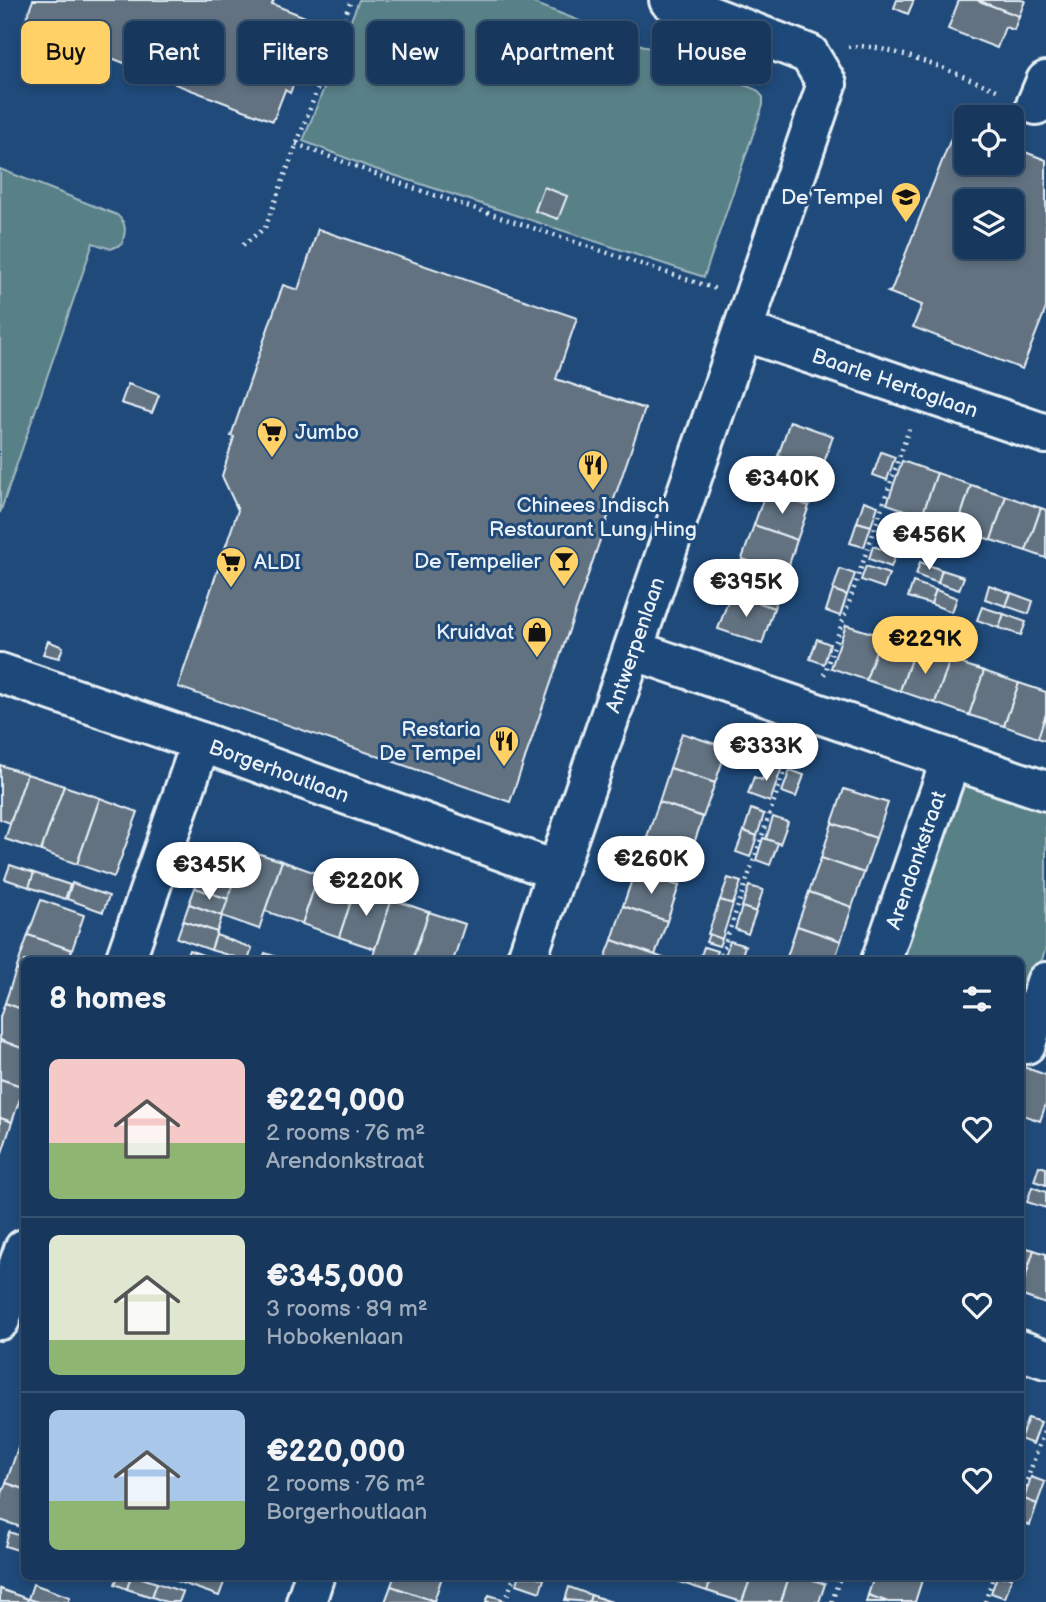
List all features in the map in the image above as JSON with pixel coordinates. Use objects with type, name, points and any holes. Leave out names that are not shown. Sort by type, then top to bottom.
[{"type":"street","points":[[669,0],[809,54]]},
{"type":"street","name":"Antwerpenlaan","points":[[527,957],[827,83],[809,54]]},
{"type":"street","name":"Baarle Hertoglaan","points":[[743,331],[1046,434]]},
{"type":"street","points":[[633,650],[1046,790]]},
{"type":"street","name":"Borgerhoutlaan","points":[[0,673],[201,742],[557,871]]},
{"type":"street","points":[[126,957],[201,742]]},
{"type":"street","name":"Arendonkstraat","points":[[882,957],[951,759]]},
{"type":"street","points":[[0,1320],[21,1259]]},
{"type":"street","points":[[1024,1351],[1046,1359]]},
{"type":"street","points":[[306,1602],[313,1580]]},
{"type":"path","points":[[243,245],[265,228],[351,0]]},
{"type":"path","points":[[809,54],[857,45],[904,54],[1041,93]]},
{"type":"path","points":[[296,144],[413,188],[721,290]]},
{"type":"path","points":[[825,673],[908,430]]},
{"type":"path","points":[[720,957],[806,709]]},
{"type":"path","points":[[1024,1489],[1046,1426]]},
{"type":"path","points":[[505,1602],[513,1580]]},
{"type":"path","points":[[832,1602],[839,1580]]},
{"type":"path","points":[[985,1602],[992,1580]]},
{"type":"green space","points":[[359,0],[526,0],[580,21],[477,21],[477,84],[638,84],[638,44],[652,49],[652,84],[742,84],[757,90],[763,97],[763,105],[704,277],[369,167],[303,141],[326,84],[353,84],[353,21],[351,21]]},
{"type":"green space","points":[[0,169],[117,215],[123,221],[125,231],[122,244],[111,249],[93,243],[0,513]]},
{"type":"green space","points":[[956,778],[1046,805],[1046,948],[1024,1011],[1024,957],[891,957]]},
{"type":"building","points":[[33,0],[274,0],[272,4],[315,21],[238,21],[238,84],[294,84],[290,93],[285,90],[273,121],[175,84],[224,84],[224,21],[124,21],[124,63],[110,58],[110,21],[25,21]]},
{"type":"building","points":[[897,0],[914,0],[908,14],[894,8]]},
{"type":"building","points":[[959,0],[977,0],[1019,16],[1014,30],[1005,27],[997,48],[948,29]]},
{"type":"building","points":[[977,0],[1021,0],[1025,1],[1019,16]]},
{"type":"building","points":[[954,131],[954,175],[1024,175],[1024,152],[1046,160],[1046,308],[1022,369],[913,327],[922,305],[888,292],[891,291]]},
{"type":"building","points":[[544,187],[567,196],[558,219],[535,211]]},
{"type":"building","points":[[318,229],[577,318],[556,379],[645,409],[510,802],[178,687],[238,510],[222,476],[234,437],[231,436],[283,285],[298,290]]},
{"type":"building","points":[[128,384],[159,395],[152,413],[121,403]]},
{"type":"building","points":[[790,421],[833,436],[821,471],[778,456]]},
{"type":"building","points":[[881,452],[895,457],[887,480],[873,475]]},
{"type":"building","points":[[778,456],[821,471],[809,506],[766,491]]},
{"type":"building","points":[[902,461],[937,473],[922,516],[887,504]]},
{"type":"building","points":[[937,473],[971,485],[957,528],[922,516]]},
{"type":"building","points":[[971,485],[1006,496],[991,540],[957,528]]},
{"type":"building","points":[[766,491],[809,506],[797,540],[754,525]]},
{"type":"building","points":[[1006,496],[1041,508],[1026,551],[991,540]]},
{"type":"building","points":[[864,501],[878,506],[871,526],[857,522]]},
{"type":"building","points":[[1041,508],[1046,510],[1046,558],[1026,551]]},
{"type":"building","points":[[857,522],[871,526],[864,547],[850,543]]},
{"type":"building","points":[[754,525],[797,540],[786,574],[742,559]]},
{"type":"building","points":[[873,546],[896,554],[891,567],[869,559]]},
{"type":"building","points":[[742,559],[786,574],[774,608],[731,593]]},
{"type":"building","points":[[920,562],[942,570],[938,583],[916,575]]},
{"type":"building","points":[[866,566],[889,574],[884,588],[861,580]]},
{"type":"building","points":[[840,569],[855,574],[847,595],[833,590]]},
{"type":"building","points":[[942,570],[964,577],[959,590],[938,583]]},
{"type":"building","points":[[913,582],[936,590],[931,604],[908,597]]},
{"type":"building","points":[[989,585],[1011,593],[1006,606],[985,599]]},
{"type":"building","points":[[833,590],[847,595],[840,616],[826,611]]},
{"type":"building","points":[[936,590],[957,598],[952,612],[931,604]]},
{"type":"building","points":[[731,593],[774,608],[762,644],[718,629]]},
{"type":"building","points":[[1011,593],[1033,601],[1029,614],[1006,606]]},
{"type":"building","points":[[982,607],[1004,614],[999,628],[977,620]]},
{"type":"building","points":[[1004,614],[1026,622],[1021,635],[999,628]]},
{"type":"building","points":[[846,625],[881,636],[866,680],[831,668]]},
{"type":"building","points":[[881,636],[915,648],[900,691],[866,680]]},
{"type":"building","points":[[817,639],[830,644],[824,664],[810,659]]},
{"type":"building","points":[[48,641],[63,647],[59,658],[43,654]]},
{"type":"building","points":[[915,648],[950,660],[935,703],[900,691]]},
{"type":"building","points":[[950,660],[984,671],[969,715],[935,703]]},
{"type":"building","points":[[984,671],[1019,683],[1004,726],[969,715]]},
{"type":"building","points":[[1019,683],[1046,692],[1046,714],[1038,738],[1004,726]]},
{"type":"building","points":[[1046,714],[1046,741],[1038,738]]},
{"type":"building","points":[[682,733],[727,748],[715,783],[670,768]]},
{"type":"building","points":[[769,763],[782,767],[770,802],[748,794],[754,777],[762,780]]},
{"type":"building","points":[[0,765],[27,774],[10,823],[0,819]]},
{"type":"building","points":[[670,768],[715,783],[703,817],[659,802]]},
{"type":"building","points":[[790,770],[804,775],[796,797],[782,792]]},
{"type":"building","points":[[27,774],[64,786],[41,851],[5,839]]},
{"type":"building","points":[[64,786],[100,798],[77,864],[41,851]]},
{"type":"building","points":[[844,789],[888,803],[876,838],[832,823]]},
{"type":"building","points":[[100,798],[138,812],[114,877],[77,864]]},
{"type":"building","points":[[659,802],[703,817],[691,852],[647,837]]},
{"type":"building","points":[[751,809],[764,814],[757,836],[744,831]]},
{"type":"building","points":[[773,817],[788,822],[780,844],[766,839]]},
{"type":"building","points":[[832,823],[876,838],[864,873],[821,858]]},
{"type":"building","points":[[744,831],[757,836],[750,857],[736,852]]},
{"type":"building","points":[[647,837],[691,852],[679,886],[635,871]]},
{"type":"building","points":[[763,838],[778,843],[770,865],[756,860]]},
{"type":"building","points":[[244,849],[282,861],[259,929],[222,916]]},
{"type":"building","points":[[821,858],[864,873],[852,907],[809,892]]},
{"type":"building","points":[[282,861],[319,874],[302,924],[265,911]]},
{"type":"building","points":[[10,865],[34,873],[29,887],[5,879]]},
{"type":"building","points":[[200,871],[233,882],[228,899],[195,888]]},
{"type":"building","points":[[635,871],[679,886],[667,921],[623,906]]},
{"type":"building","points":[[34,873],[70,885],[65,899],[29,887]]},
{"type":"building","points":[[319,874],[356,887],[339,937],[302,924]]},
{"type":"building","points":[[728,878],[741,882],[733,904],[720,900]]},
{"type":"building","points":[[72,883],[109,896],[103,912],[67,899]]},
{"type":"building","points":[[749,886],[763,890],[756,912],[742,907]]},
{"type":"building","points":[[356,887],[392,899],[375,949],[339,937]]},
{"type":"building","points":[[195,888],[228,899],[222,916],[189,904]]},
{"type":"building","points":[[809,892],[852,907],[841,941],[797,926]]},
{"type":"building","points":[[392,899],[429,912],[413,957],[372,957]]},
{"type":"building","points":[[41,900],[84,915],[72,950],[28,935]]},
{"type":"building","points":[[720,900],[733,904],[722,939],[708,934]]},
{"type":"building","points":[[189,904],[222,916],[217,932],[183,921]]},
{"type":"building","points":[[623,906],[667,921],[655,955],[612,940]]},
{"type":"building","points":[[742,907],[756,912],[748,934],[735,929]]},
{"type":"building","points":[[429,912],[465,924],[454,957],[413,957]]},
{"type":"building","points":[[183,921],[217,932],[211,950],[177,938]]},
{"type":"building","points":[[797,926],[841,941],[835,957],[787,957]]},
{"type":"building","points":[[709,934],[722,939],[719,946],[706,942]]},
{"type":"building","points":[[28,935],[72,950],[69,957],[21,957],[21,971],[16,970]]},
{"type":"building","points":[[216,935],[252,948],[249,957],[235,957],[211,950]]},
{"type":"building","points":[[612,940],[660,957],[606,957]]},
{"type":"building","points":[[730,941],[745,946],[741,957],[724,957]]},
{"type":"building","points":[[704,947],[717,951],[715,957],[700,957]]},
{"type":"building","points":[[189,950],[208,957],[186,957]]},
{"type":"building","points":[[16,970],[21,971],[21,1009],[5,1003]]},
{"type":"building","points":[[5,1003],[21,1009],[21,1048],[0,1040],[0,1017]]},
{"type":"building","points":[[0,1040],[21,1048],[21,1086],[0,1079]]},
{"type":"building","points":[[1024,1067],[1046,1075],[1046,1104],[1040,1121],[1024,1115]]},
{"type":"building","points":[[0,1079],[21,1086],[21,1096],[12,1122],[0,1118]]},
{"type":"building","points":[[0,1118],[12,1122],[1,1156],[0,1155]]},
{"type":"building","points":[[1039,1166],[1046,1168],[1046,1185],[1034,1181]]},
{"type":"building","points":[[1032,1187],[1046,1192],[1046,1208],[1027,1202]]},
{"type":"building","points":[[1024,1247],[1034,1250],[1024,1279]]},
{"type":"building","points":[[1034,1250],[1046,1254],[1046,1304],[1024,1296],[1024,1282]]},
{"type":"building","points":[[1028,1418],[1041,1422],[1033,1444],[1024,1441],[1024,1428]]},
{"type":"building","points":[[18,1448],[21,1450],[21,1488],[6,1483]]},
{"type":"building","points":[[1031,1477],[1045,1482],[1037,1504],[1024,1499]]},
{"type":"building","points":[[6,1483],[21,1488],[21,1527],[0,1520],[0,1499]]},
{"type":"building","points":[[1024,1499],[1037,1504],[1030,1525],[1024,1523]]},
{"type":"building","points":[[9,1532],[21,1536],[21,1551],[5,1546]]},
{"type":"building","points":[[117,1580],[130,1580],[127,1589],[115,1584]]},
{"type":"building","points":[[130,1580],[157,1583],[152,1597],[127,1589]]},
{"type":"building","points":[[176,1580],[225,1580],[219,1596]]},
{"type":"building","points":[[393,1580],[441,1580],[434,1601],[391,1586]]},
{"type":"building","points":[[518,1580],[544,1580],[540,1592],[517,1584]]},
{"type":"building","points":[[673,1580],[711,1580],[707,1591]]},
{"type":"building","points":[[711,1580],[750,1580],[742,1602],[707,1591]]},
{"type":"building","points":[[750,1580],[788,1580],[781,1602],[742,1602]]},
{"type":"building","points":[[788,1580],[814,1580],[825,1584],[819,1602],[781,1602]]},
{"type":"building","points":[[873,1580],[922,1580],[915,1602],[888,1602],[868,1595]]},
{"type":"building","points":[[996,1580],[1011,1580],[1005,1598],[991,1593]]},
{"type":"building","points":[[157,1583],[183,1592],[179,1602],[166,1602],[152,1597]]},
{"type":"building","points":[[33,1584],[70,1597],[68,1602],[38,1602],[28,1599]]},
{"type":"building","points":[[391,1586],[434,1601],[434,1602],[385,1602]]},
{"type":"building","points":[[569,1587],[591,1595],[589,1602],[565,1600]]},
{"type":"building","points":[[0,1589],[28,1599],[27,1602],[0,1602]]},
{"type":"building","points":[[489,1595],[502,1599],[502,1602],[486,1602]]},
{"type":"building","points":[[591,1595],[612,1602],[589,1602]]},
{"type":"building","points":[[868,1595],[885,1601],[885,1602],[866,1602]]},
{"type":"place","name":"De Tempel","points":[[906,224]]},
{"type":"place","name":"Jumbo","points":[[272,459]]},
{"type":"place","name":"Chinees Indisch Restaurant Lung Hing","points":[[593,492]]},
{"type":"place","name":"De Tempelier","points":[[564,588]]},
{"type":"place","name":"ALDI","points":[[231,589]]},
{"type":"place","name":"Kruidvat","points":[[537,659]]},
{"type":"place","name":"Restaria De Tempel","points":[[504,768]]}]
